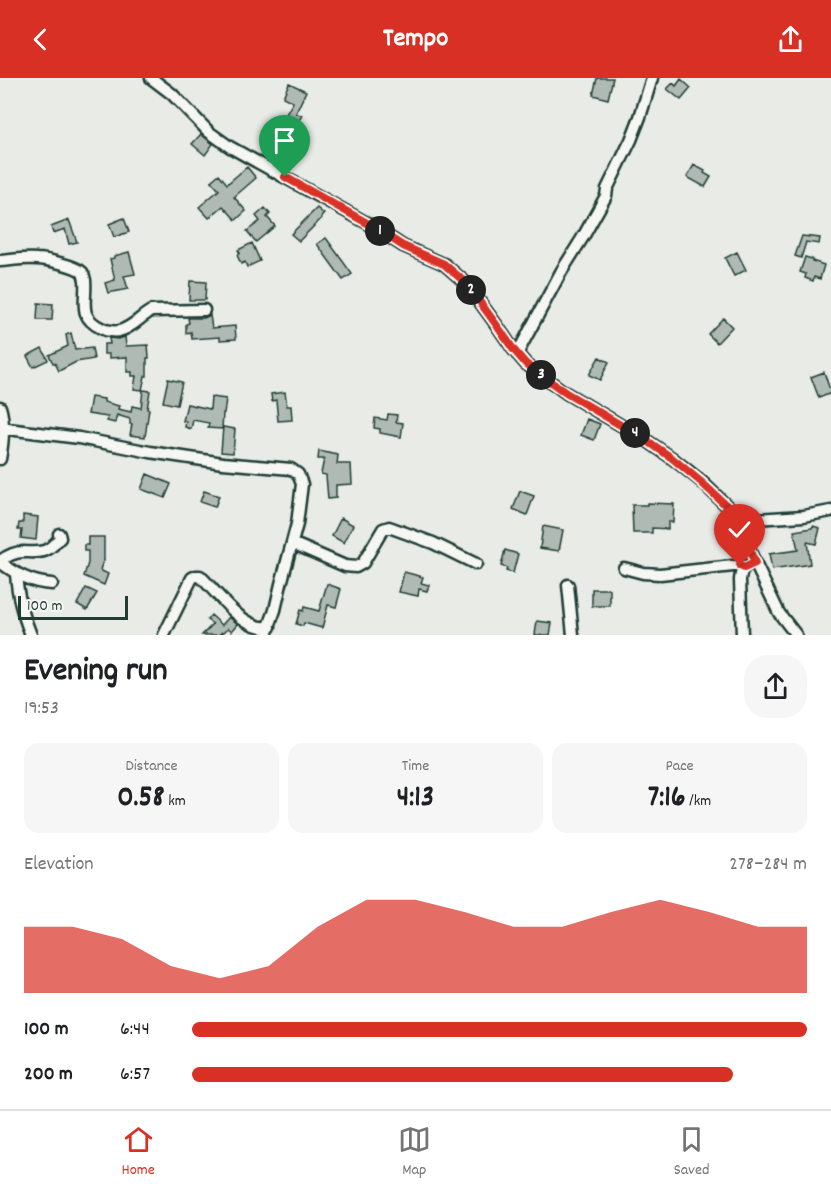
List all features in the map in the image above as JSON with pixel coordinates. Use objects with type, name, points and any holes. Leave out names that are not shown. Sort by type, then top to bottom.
[{"type":"street","points":[[151,78],[172,94],[209,132],[230,147],[367,223],[403,246],[444,264],[466,283],[526,364],[566,393],[629,429],[672,458],[708,488],[730,509],[737,520],[779,613],[796,635]]},
{"type":"street","points":[[518,354],[561,272],[606,196],[607,189],[640,117],[652,78]]},
{"type":"street","points":[[0,261],[37,259],[81,271],[85,284],[84,308],[94,324],[105,330],[119,331],[151,311],[204,310]]},
{"type":"street","points":[[0,407],[2,415],[0,459]]},
{"type":"street","points":[[2,429],[79,438],[223,463],[291,469],[298,474],[302,484],[297,524],[268,631],[243,618],[226,604],[200,576],[196,576],[192,578],[164,635]]},
{"type":"street","points":[[737,520],[804,516],[831,511]]},
{"type":"street","points":[[292,543],[345,566],[356,567],[363,563],[383,529],[389,527],[433,543],[476,564]]},
{"type":"street","points":[[52,584],[40,584],[16,574],[0,562],[13,554],[44,551],[53,546],[60,538],[59,534]]},
{"type":"street","points":[[742,635],[741,572],[755,563]]},
{"type":"street","points":[[624,568],[643,573],[660,574],[733,566],[744,568]]},
{"type":"street","points":[[16,574],[22,613],[31,635]]},
{"type":"street","points":[[568,585],[573,635]]},
{"type":"building","points":[[597,78],[613,78],[608,99],[593,95]]},
{"type":"building","points":[[681,79],[691,88],[681,100],[667,89],[673,83],[676,86]]},
{"type":"building","points":[[289,83],[306,91],[296,113],[302,116],[298,122],[285,116],[293,102],[283,97]]},
{"type":"building","points":[[201,134],[213,144],[205,155],[192,144]]},
{"type":"building","points":[[694,165],[711,177],[705,187],[687,177]]},
{"type":"building","points":[[247,167],[256,178],[234,197],[246,211],[236,220],[223,206],[209,218],[199,207],[219,190],[211,181],[219,174],[227,184]]},
{"type":"building","points":[[265,208],[270,214],[267,217],[275,226],[256,242],[247,231],[260,221],[256,216]]},
{"type":"building","points":[[317,208],[324,214],[322,218],[299,241],[291,234]]},
{"type":"building","points":[[124,218],[129,232],[114,237],[109,224]]},
{"type":"building","points":[[69,220],[77,242],[69,244],[65,229],[53,233],[51,227]]},
{"type":"building","points":[[802,236],[820,238],[819,244],[806,242],[801,258],[795,256]]},
{"type":"building","points":[[326,238],[352,274],[343,280],[317,244]]},
{"type":"building","points":[[252,243],[260,261],[247,267],[245,262],[241,264],[237,255],[240,253],[238,250]]},
{"type":"building","points":[[129,252],[135,274],[124,276],[128,289],[108,293],[105,283],[115,280],[110,259]]},
{"type":"building","points":[[737,252],[746,270],[734,276],[725,258]]},
{"type":"building","points":[[805,257],[824,265],[820,279],[814,277],[813,281],[805,278],[806,274],[800,272]]},
{"type":"building","points":[[190,281],[206,282],[205,300],[189,300]]},
{"type":"building","points":[[38,303],[53,304],[52,320],[37,320]]},
{"type":"building","points":[[210,315],[212,328],[235,326],[236,339],[220,340],[220,337],[192,339],[191,332],[186,333],[188,318],[204,318]]},
{"type":"building","points":[[723,318],[732,327],[717,343],[708,334]]},
{"type":"building","points":[[71,333],[75,350],[92,348],[94,359],[76,362],[59,371],[49,355],[68,346],[66,335]]},
{"type":"building","points":[[125,337],[126,346],[148,345],[147,376],[145,376],[142,390],[134,389],[136,376],[132,376],[132,372],[127,372],[127,357],[109,358],[109,354],[104,354],[104,344],[110,344],[109,338]]},
{"type":"building","points":[[42,348],[48,360],[33,367],[27,356]]},
{"type":"building","points":[[599,357],[609,362],[600,380],[589,375]]},
{"type":"building","points":[[824,372],[831,393],[819,398],[811,377]]},
{"type":"building","points":[[168,379],[182,382],[177,405],[163,402]]},
{"type":"building","points":[[143,390],[150,391],[145,437],[130,435],[132,424],[130,424],[130,419],[117,415],[115,423],[107,421],[108,417],[88,414],[91,397],[104,399],[104,402],[119,406],[118,409],[131,412],[132,406],[141,408]]},
{"type":"building","points":[[285,392],[287,406],[291,406],[292,420],[278,421],[276,400],[272,401],[271,394]]},
{"type":"building","points":[[211,397],[226,399],[222,429],[208,428],[209,423],[193,420],[191,429],[185,427],[186,421],[183,421],[187,404],[210,409]]},
{"type":"building","points":[[388,414],[397,415],[396,422],[403,423],[401,437],[380,433],[380,429],[374,428],[375,418],[387,420]]},
{"type":"building","points":[[587,419],[600,424],[594,440],[581,435]]},
{"type":"building","points":[[223,427],[235,429],[233,453],[221,452]]},
{"type":"building","points":[[319,451],[338,455],[337,464],[351,464],[352,484],[336,485],[336,498],[328,499],[326,475],[321,474],[324,459],[318,459]]},
{"type":"building","points":[[147,474],[171,484],[165,498],[141,489]]},
{"type":"building","points":[[204,491],[219,496],[215,507],[200,502]]},
{"type":"building","points":[[520,491],[534,496],[527,515],[513,509]]},
{"type":"building","points":[[647,503],[674,504],[673,522],[668,522],[668,529],[652,528],[652,533],[633,533],[632,505],[647,505]]},
{"type":"building","points":[[23,515],[38,517],[36,540],[21,538],[22,530],[18,530],[19,523],[23,523]]},
{"type":"building","points":[[341,518],[353,525],[344,543],[332,536]]},
{"type":"building","points":[[543,526],[563,530],[559,551],[540,548]]},
{"type":"building","points":[[813,526],[820,528],[816,544],[807,542],[810,564],[772,570],[769,554],[798,550],[794,531]]},
{"type":"building","points":[[88,537],[104,537],[104,561],[100,570],[108,574],[104,585],[84,576],[88,563],[88,551],[84,551],[84,545],[88,545]]},
{"type":"building","points":[[505,550],[518,554],[513,573],[501,566]]},
{"type":"building","points":[[404,572],[423,577],[421,583],[429,585],[427,591],[419,589],[418,596],[399,592]]},
{"type":"building","points":[[327,584],[341,589],[336,607],[328,605],[322,628],[304,623],[303,626],[296,624],[300,610],[303,611],[304,607],[319,611]]},
{"type":"building","points":[[86,588],[97,593],[87,610],[77,604]]},
{"type":"building","points":[[592,589],[610,589],[610,606],[592,606]]},
{"type":"building","points":[[211,615],[222,625],[229,617],[238,624],[232,631],[228,628],[219,635],[202,635],[213,624],[207,620]]},
{"type":"building","points":[[537,621],[552,623],[550,635],[535,635]]},
{"type":"route","points":[[285,177],[403,246],[444,264],[466,283],[526,364],[566,393],[646,440],[701,482],[730,509],[737,520],[755,563],[744,568],[740,566]]}]
